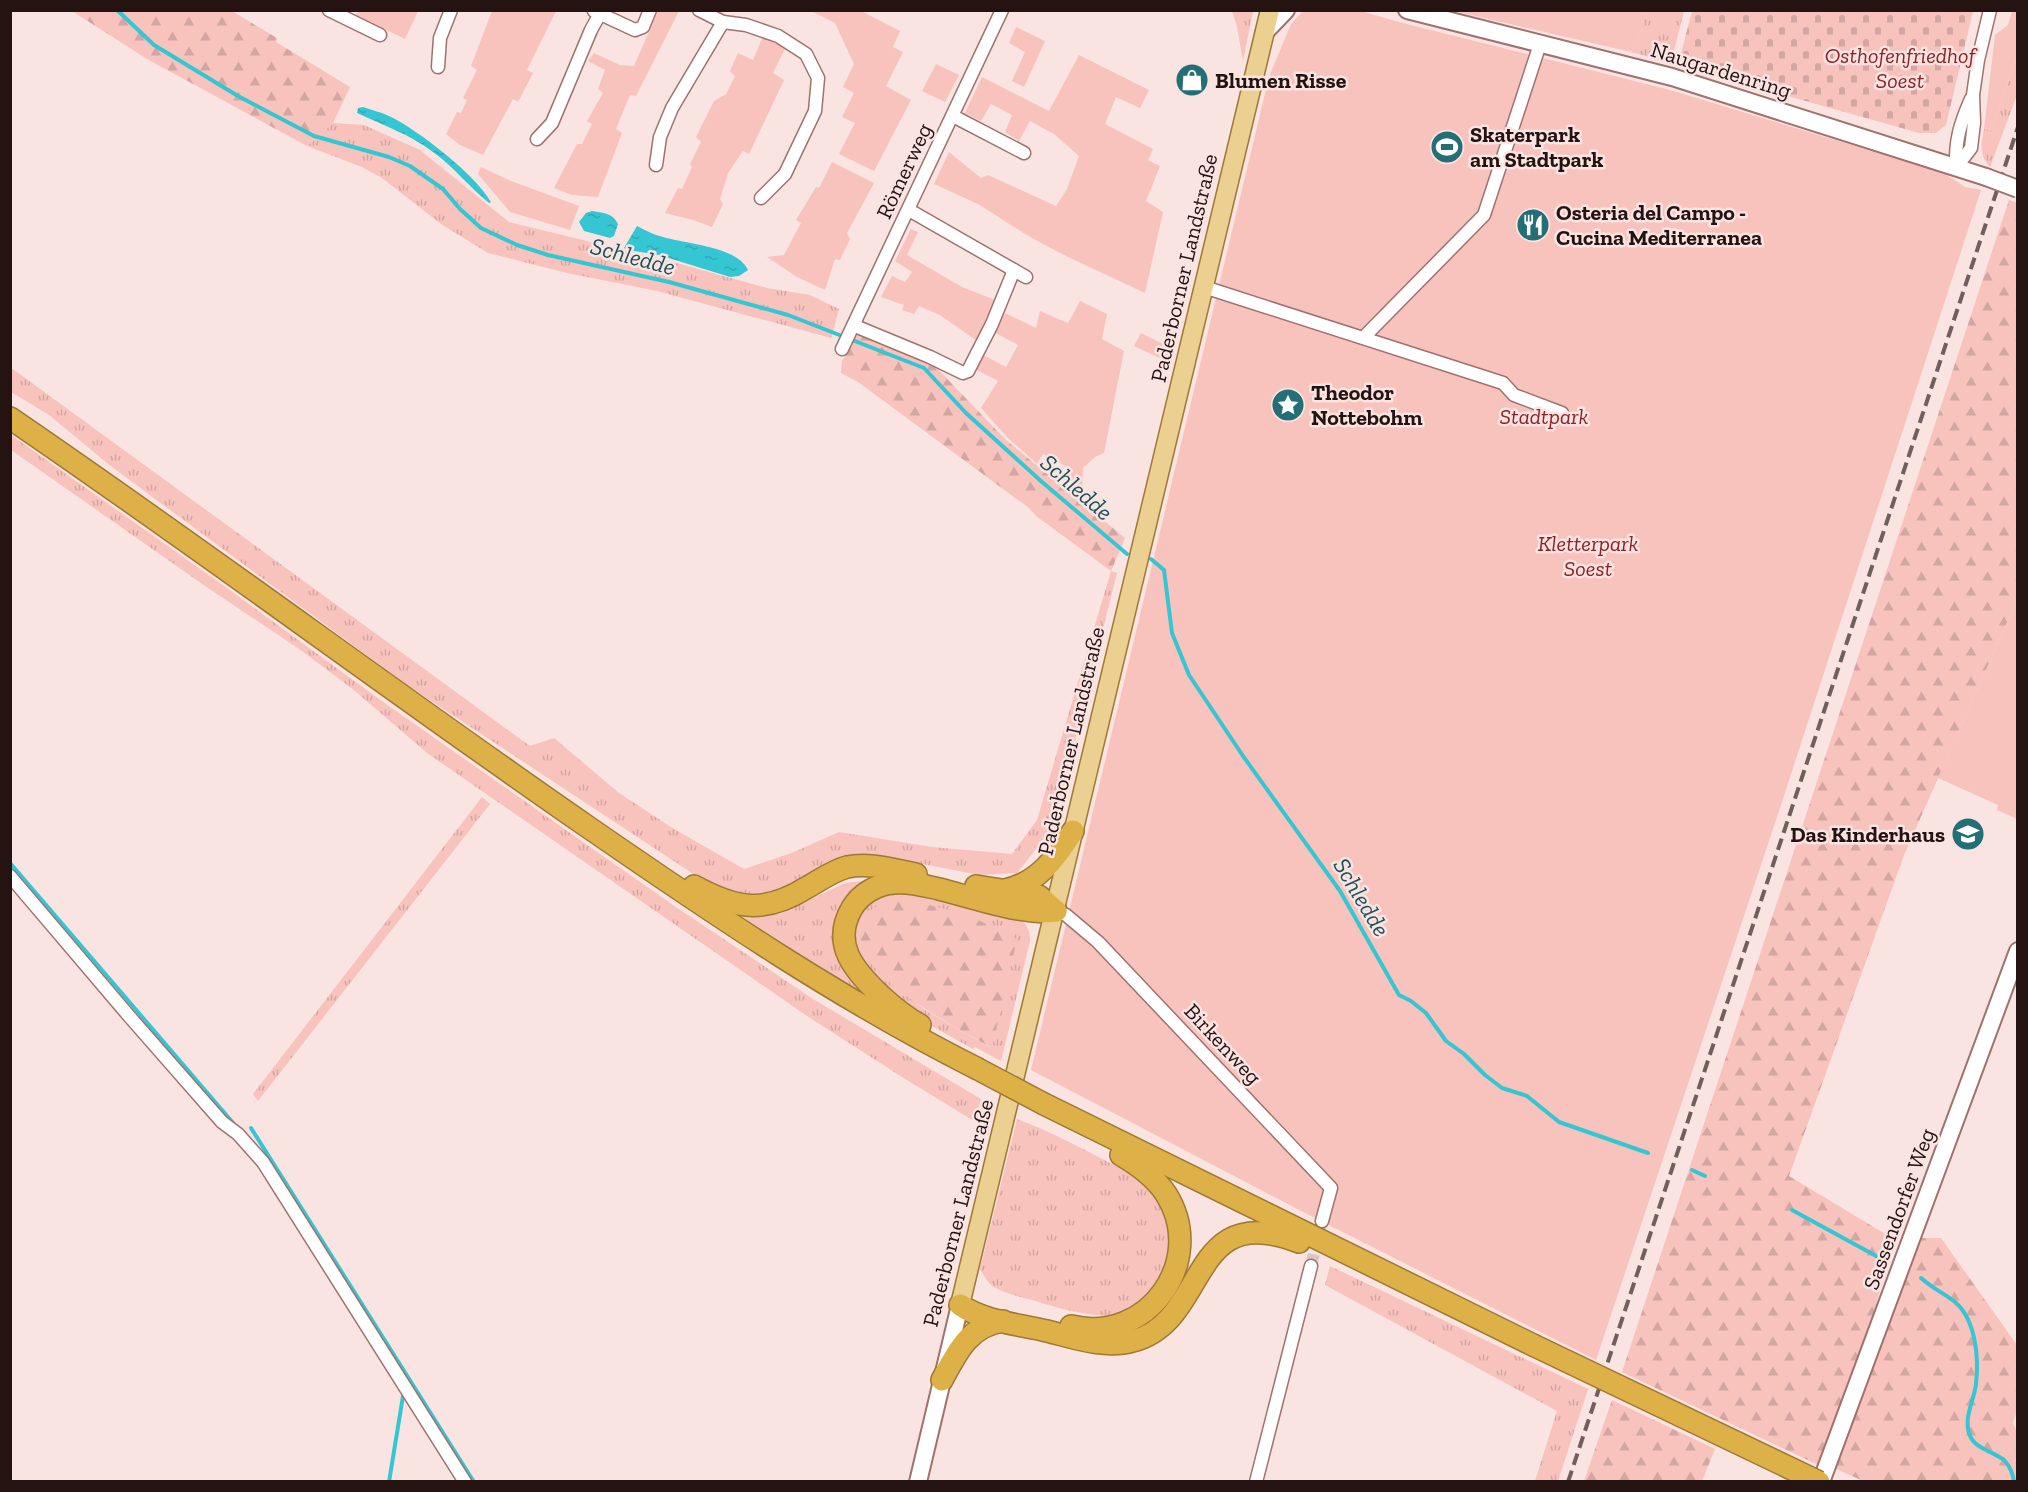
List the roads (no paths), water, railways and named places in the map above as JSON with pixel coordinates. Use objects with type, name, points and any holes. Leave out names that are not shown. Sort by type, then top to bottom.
[{"type":"highway","points":[[10,418],[123,495],[474,748],[725,921],[816,979],[1044,1104],[1533,1345],[1820,1482]]},
{"type":"highway","points":[[1004,890],[1022,885],[1037,876],[1057,856],[1073,831]]},
{"type":"highway","points":[[663,878],[684,881],[731,903],[754,906],[785,900],[837,871],[856,866],[877,867],[961,884],[1039,896],[1056,911]]},
{"type":"highway","points":[[968,1064],[946,1039],[896,1009],[856,970],[843,938],[844,925],[854,904],[873,888],[899,882],[930,887],[1035,913],[1056,911]]},
{"type":"highway","points":[[960,1305],[977,1302],[1076,1327],[1098,1328],[1126,1322],[1143,1313],[1164,1292],[1172,1277],[1179,1250],[1178,1221],[1171,1202],[1161,1186],[1146,1171],[1096,1140],[1077,1120]]},
{"type":"highway","points":[[960,1305],[978,1316],[1098,1343],[1125,1343],[1145,1338],[1159,1330],[1174,1315],[1201,1269],[1218,1248],[1233,1238],[1268,1233],[1291,1239],[1367,1273],[1381,1270]]},
{"type":"highway","points":[[942,1380],[971,1336],[989,1323],[1003,1321]]},
{"type":"main road","points":[[1258,10],[1264,33]]},
{"type":"main road","name":"Paderborner Landstraße","points":[[918,1482],[1270,10]]},
{"type":"main road","points":[[1264,33],[1286,10]]},
{"type":"main road","name":"Naugardenring","points":[[1407,10],[1672,77],[2018,189]]},
{"type":"main road","name":"Sassendorfer Weg","points":[[1820,1482],[2018,951]]},
{"type":"street","points":[[329,10],[380,35]]},
{"type":"street","points":[[438,67],[440,38],[451,10]]},
{"type":"street","points":[[537,139],[552,123],[598,12],[635,30],[644,27],[650,10]]},
{"type":"street","points":[[699,10],[723,22],[746,25],[778,36],[806,54],[818,78],[815,111],[785,174],[760,198]]},
{"type":"street","name":"Römerweg","points":[[842,350],[1002,10]]},
{"type":"street","points":[[1956,168],[1971,148],[1974,123],[1973,95],[1990,10]]},
{"type":"street","points":[[656,165],[660,137],[672,108],[723,22]]},
{"type":"street","points":[[1364,337],[1484,216],[1540,44]]},
{"type":"street","points":[[953,116],[1024,153]]},
{"type":"street","points":[[909,210],[1026,277]]},
{"type":"street","points":[[855,326],[963,373],[968,371],[992,324],[1014,270]]},
{"type":"street","points":[[1204,287],[1503,383],[1515,395],[1562,413]]},
{"type":"street","points":[[10,876],[136,1025],[222,1122],[238,1134],[262,1162],[465,1482]]},
{"type":"street","name":"Birkenweg","points":[[1056,911],[1066,915],[1098,942],[1330,1188],[1323,1221]]},
{"type":"street","points":[[1256,1482],[1311,1266]]},
{"type":"water","points":[[363,107],[401,122],[430,142],[460,166],[491,202],[489,203],[441,158],[416,140],[357,113],[358,108]]},
{"type":"water","points":[[592,211],[607,214],[616,220],[618,224],[614,236],[610,238],[584,231],[579,222],[586,213]]},
{"type":"water","points":[[637,226],[660,236],[722,251],[742,262],[748,270],[739,276],[730,277],[659,255],[628,250],[624,248]]},
{"type":"waterway","name":"Schledde","points":[[117,10],[154,45],[238,96],[314,136],[389,157],[410,166],[443,189],[481,228],[517,245],[548,255],[669,282],[788,315],[924,368],[966,413],[1042,482],[1127,554]]},
{"type":"waterway","name":"Schledde","points":[[1151,559],[1164,570],[1172,633],[1189,675],[1243,756],[1340,891],[1399,995],[1426,1013],[1446,1041],[1502,1088],[1527,1096],[1559,1122],[1648,1153]]},
{"type":"waterway","points":[[10,863],[234,1124]]},
{"type":"waterway","points":[[251,1128],[474,1482]]},
{"type":"waterway","name":"Schledde","points":[[1692,1170],[1705,1176]]},
{"type":"waterway","name":"Schledde","points":[[1792,1210],[1878,1257]]},
{"type":"waterway","name":"Schledde","points":[[1921,1278],[1955,1302],[1968,1319],[1972,1329],[1977,1363],[1975,1390],[1968,1415],[1969,1433],[1975,1443],[2005,1461],[2014,1482]]},
{"type":"waterway","points":[[389,1482],[403,1396]]},
{"type":"tunnel","points":[[1311,1266],[1322,1221]]},
{"type":"railway","points":[[1568,1482],[2018,127]]},
{"type":"place","name":"Blumen Risse","points":[[1192,80]]},
{"type":"place","name":"Skaterpark am Stadtpark","points":[[1447,147]]},
{"type":"place","name":"Osteria del Campo - Cucina Mediterranea","points":[[1533,225]]},
{"type":"place","name":"Theodor Nottebohm","points":[[1288,405]]},
{"type":"place","name":"Das Kinderhaus","points":[[1968,834]]},
{"type":"park label","name":"Osthofenfriedhof Soest","points":[[1900,68]]},
{"type":"park label","name":"Stadtpark","points":[[1544,416]]},
{"type":"park label","name":"Kletterpark Soest","points":[[1588,556]]}]
